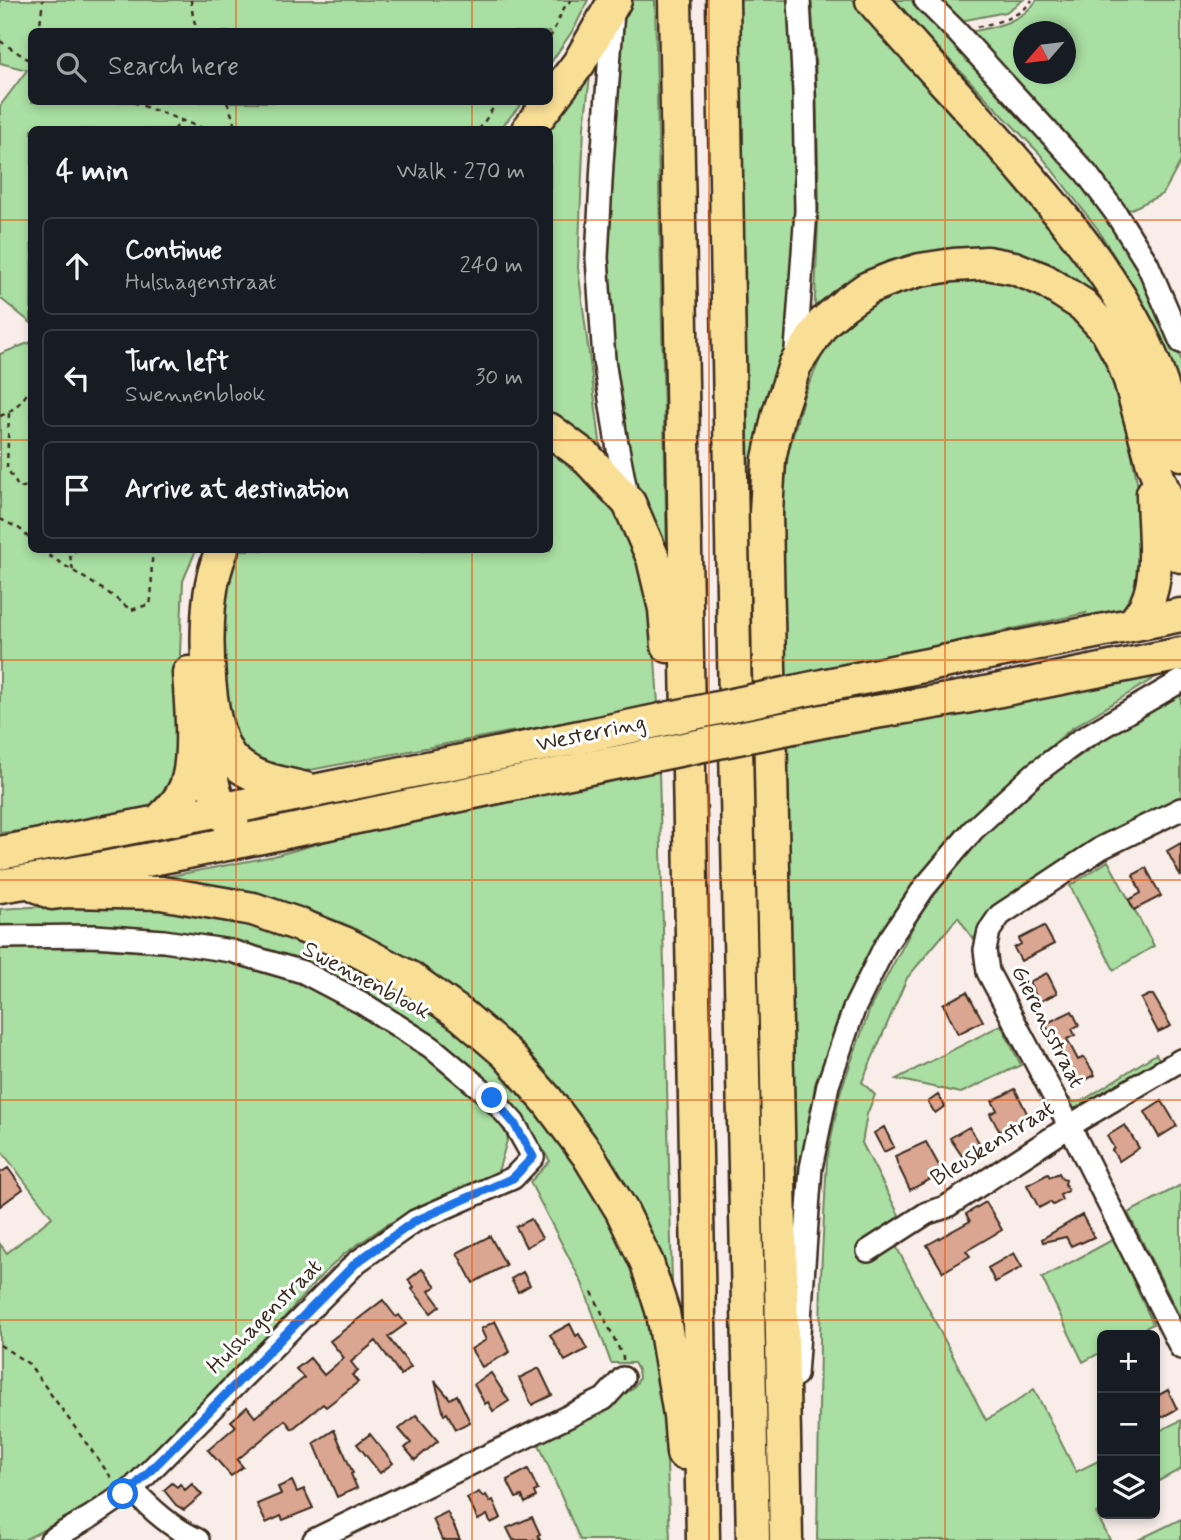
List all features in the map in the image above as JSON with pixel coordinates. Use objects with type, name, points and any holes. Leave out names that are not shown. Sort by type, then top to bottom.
[{"type":"highway","points":[[675,0],[702,1540]]},
{"type":"highway","points":[[723,0],[753,1540]]},
{"type":"highway","points":[[872,0],[1008,152],[1077,234],[1112,284],[1143,338],[1163,390],[1168,502],[1181,556]]},
{"type":"highway","points":[[553,97],[579,63],[614,3]]},
{"type":"highway","points":[[531,126],[547,105]]},
{"type":"highway","points":[[786,1540],[765,513],[769,459],[779,413],[795,365],[823,323],[868,288],[920,270],[953,265],[987,263],[1014,268],[1044,280],[1083,305],[1107,331],[1167,459],[1153,578],[1147,604],[1134,623]]},
{"type":"highway","points":[[553,432],[586,457],[629,503],[653,558],[665,609],[670,670],[689,747]]},
{"type":"highway","points":[[158,822],[172,810],[188,781],[191,710],[188,645],[200,566],[206,553]]},
{"type":"highway","points":[[221,553],[210,596],[207,632],[211,699],[225,750],[234,762],[258,777],[314,791]]},
{"type":"highway","name":"Westerring","points":[[0,853],[1181,615]]},
{"type":"highway","points":[[192,625],[198,686],[220,810],[231,825],[250,838]]},
{"type":"highway","name":"Westerring","points":[[14,883],[250,838],[828,720],[965,697],[1181,654]]},
{"type":"highway","points":[[14,883],[52,892],[161,892],[253,909],[297,924],[344,943],[410,978],[463,1016],[506,1054],[547,1100],[588,1155],[622,1212],[647,1263],[663,1313],[680,1415],[686,1490],[702,1540]]},
{"type":"street","points":[[795,365],[806,211],[799,0]]},
{"type":"street","points":[[925,0],[1086,173],[1115,212],[1147,263],[1181,342]]},
{"type":"street","points":[[614,3],[597,258],[604,360],[629,503]]},
{"type":"street","points":[[785,1506],[811,1168],[828,1085],[854,1009],[885,946],[924,888],[973,830],[1034,774],[1080,740],[1181,681]]},
{"type":"street","name":"Gierensstraat","points":[[1181,809],[1101,849],[1000,915],[989,931],[985,950],[988,972],[1070,1127],[1181,1348]]},
{"type":"street","name":"Swennenblook","points":[[0,937],[95,936],[164,941],[231,951],[303,972],[362,1003],[431,1047],[492,1098],[514,1123],[533,1157]]},
{"type":"street","name":"Bleuskenstraat","points":[[868,1251],[928,1213],[946,1207],[1181,1060]]},
{"type":"street","name":"Hulshagenstraat","points":[[51,1540],[128,1492],[357,1262],[415,1221],[513,1178],[533,1157]]},
{"type":"street","points":[[314,1540],[604,1399],[623,1378]]},
{"type":"street","points":[[128,1492],[182,1532],[198,1540]]},
{"type":"path","points":[[40,28],[43,0]]},
{"type":"path","points":[[191,0],[197,28]]},
{"type":"path","points":[[553,32],[564,8],[571,0]]},
{"type":"path","points":[[957,32],[1006,20],[1027,8],[1032,0]]},
{"type":"path","points":[[0,41],[28,59]]},
{"type":"path","points":[[141,105],[197,126]]},
{"type":"path","points":[[228,105],[234,126]]},
{"type":"path","points":[[482,126],[495,105]]},
{"type":"path","points":[[177,126],[182,120]]},
{"type":"path","points":[[0,416],[9,413],[28,394]]},
{"type":"path","points":[[9,413],[7,468],[19,488],[28,486]]},
{"type":"path","points":[[0,519],[20,529],[28,537]]},
{"type":"path","points":[[45,553],[131,610],[150,604],[153,553]]},
{"type":"path","points":[[72,570],[70,556],[73,553]]},
{"type":"path","points":[[592,1292],[623,1357],[623,1378]]},
{"type":"path","points":[[0,1345],[29,1364],[128,1492]]},
{"type":"green space","points":[[0,0],[588,0],[575,27],[553,60],[553,28],[28,28],[28,105],[520,105],[503,126],[28,126],[28,321],[0,298],[0,106],[27,70],[0,63]]},
{"type":"green space","points":[[623,0],[655,0],[667,558],[622,441],[605,255]]},
{"type":"green space","points":[[739,0],[789,0],[794,71],[797,200],[762,686],[753,686]]},
{"type":"green space","points":[[811,0],[863,0],[1067,233],[1135,353],[992,256],[814,325],[819,198]]},
{"type":"green space","points":[[892,0],[911,0],[989,80],[1109,214],[1156,299],[1181,359],[1181,407],[1174,382],[1129,280],[1097,228],[1039,153]]},
{"type":"green space","points":[[936,0],[1023,0],[1006,12],[956,22]]},
{"type":"green space","points":[[1037,0],[1181,0],[1181,161],[1163,194],[1125,212],[965,33],[1005,23],[1023,14]]},
{"type":"green space","points":[[592,59],[584,127],[578,268],[604,464],[553,422],[553,126],[543,126]]},
{"type":"green space","points":[[969,276],[1003,282],[1038,295],[1087,329],[1113,369],[1144,519],[1136,603],[1117,616],[1105,620],[1083,618],[1086,613],[785,677],[783,500],[788,454],[804,395],[826,346],[853,317],[880,300],[910,287]]},
{"type":"green space","points":[[28,343],[28,553],[195,553],[183,581],[180,653],[182,773],[145,810],[45,828],[0,833],[0,354]]},
{"type":"green space","points":[[553,453],[571,464],[607,502],[635,548],[650,605],[658,704],[573,725],[509,732],[305,771],[278,768],[251,758],[224,721],[220,592],[230,553],[553,553]]},
{"type":"green space","points":[[1161,674],[1072,728],[986,801],[938,857],[849,1004],[815,1084],[793,1259],[782,745]]},
{"type":"green space","points":[[1181,690],[1181,799],[1002,905],[973,939],[958,917],[907,978],[862,1082],[875,1095],[867,1114],[862,1143],[901,1219],[895,1244],[986,1420],[1034,1389],[1076,1472],[1097,1462],[1096,1513],[1110,1540],[817,1540],[821,1274],[827,1159],[840,1093],[871,1006],[920,914],[981,834],[1053,774]]},
{"type":"green space","points":[[578,747],[580,760],[256,826],[239,817]]},
{"type":"green space","points":[[659,771],[673,1321],[598,1149],[530,1056],[452,990],[145,881],[274,856],[356,833]]},
{"type":"green space","points":[[213,822],[215,836],[0,877],[0,862]]},
{"type":"green space","points":[[1108,861],[1154,946],[1114,970],[1070,886]]},
{"type":"green space","points":[[132,904],[198,912],[265,927],[380,975],[438,1014],[488,1054],[542,1116],[609,1218],[640,1291],[655,1357],[666,1438],[670,1540],[580,1540],[538,1442],[623,1395],[632,1389],[639,1378],[634,1363],[611,1363],[582,1283],[530,1182],[550,1161],[528,1126],[485,1082],[280,958],[0,929],[0,909]]},
{"type":"green space","points":[[0,947],[79,947],[230,958],[284,975],[343,1001],[425,1056],[490,1109],[508,1137],[497,1175],[386,1225],[344,1254],[316,1281],[239,1369],[111,1495],[24,1540],[0,1540],[0,1244],[7,1253],[52,1217],[0,1149]]},
{"type":"green space","points":[[1001,1025],[1021,1065],[961,1093],[896,1079]]},
{"type":"green space","points":[[1156,1054],[1160,1061],[1079,1111],[1073,1110],[1057,1095],[1064,1092],[1074,1102],[1082,1101]]},
{"type":"green space","points":[[1181,1185],[1181,1319],[1128,1213]]},
{"type":"green space","points":[[1114,1239],[1153,1324],[1142,1330],[1097,1330],[1097,1355],[1083,1362],[1042,1278]]},
{"type":"green space","points":[[1181,1420],[1181,1469],[1160,1480],[1160,1456],[1160,1430]]},
{"type":"green space","points":[[1181,1519],[1181,1540],[1138,1540]]},
{"type":"building","points":[[1181,843],[1181,877],[1167,851]]},
{"type":"building","points":[[1146,868],[1161,896],[1134,910],[1129,900],[1141,893],[1133,875]]},
{"type":"building","points":[[1044,926],[1054,944],[1021,961],[1014,948],[1021,944],[1019,939]]},
{"type":"building","points":[[1047,973],[1057,993],[1039,1002],[1029,982]]},
{"type":"building","points":[[967,992],[983,1021],[958,1034],[943,1004]]},
{"type":"building","points":[[1153,995],[1171,1026],[1158,1032],[1141,999]]},
{"type":"building","points":[[1072,1011],[1079,1025],[1072,1029],[1075,1035],[1067,1039],[1078,1060],[1084,1057],[1095,1075],[1076,1085],[1045,1024]]},
{"type":"building","points":[[1015,1089],[1028,1115],[1000,1132],[990,1114],[997,1110],[992,1101]]},
{"type":"building","points":[[938,1095],[945,1106],[935,1113],[928,1102]]},
{"type":"building","points":[[1162,1101],[1177,1126],[1159,1137],[1145,1112]]},
{"type":"building","points":[[1125,1125],[1139,1148],[1119,1161],[1107,1136]]},
{"type":"building","points":[[884,1127],[894,1147],[884,1152],[874,1133]]},
{"type":"building","points":[[969,1127],[982,1147],[962,1156],[950,1138]]},
{"type":"building","points":[[926,1142],[942,1171],[910,1190],[895,1156]]},
{"type":"building","points":[[8,1168],[23,1189],[0,1206],[0,1173]]},
{"type":"building","points":[[1059,1173],[1062,1179],[1066,1180],[1068,1191],[1060,1195],[1062,1200],[1039,1208],[1027,1185],[1048,1174],[1050,1177]]},
{"type":"building","points":[[986,1202],[1002,1230],[966,1251],[970,1256],[943,1272],[927,1245],[970,1221],[966,1214]]},
{"type":"building","points":[[1082,1215],[1094,1237],[1071,1246],[1066,1237],[1043,1242],[1042,1239]]},
{"type":"building","points":[[531,1219],[542,1238],[526,1247],[516,1227]]},
{"type":"building","points":[[490,1236],[506,1265],[473,1283],[457,1253]]},
{"type":"building","points":[[1014,1253],[1022,1267],[995,1282],[988,1268]]},
{"type":"building","points":[[422,1269],[436,1286],[429,1291],[440,1306],[431,1313],[408,1280]]},
{"type":"building","points":[[523,1272],[530,1285],[518,1292],[511,1279]]},
{"type":"building","points":[[383,1300],[396,1317],[399,1315],[406,1324],[388,1337],[411,1367],[401,1375],[376,1341],[351,1362],[358,1371],[352,1375],[358,1382],[326,1407],[323,1404],[292,1429],[285,1420],[237,1460],[243,1467],[231,1476],[208,1450],[236,1426],[231,1421],[247,1407],[255,1417],[304,1378],[296,1369],[310,1358],[324,1375],[344,1358],[330,1341]]},
{"type":"building","points":[[495,1321],[510,1352],[482,1367],[471,1349],[486,1340],[481,1329]]},
{"type":"building","points":[[570,1324],[587,1349],[565,1361],[550,1335]]},
{"type":"building","points":[[539,1368],[552,1395],[532,1405],[519,1378]]},
{"type":"building","points":[[491,1373],[509,1401],[493,1411],[488,1402],[485,1404],[474,1384]]},
{"type":"building","points":[[435,1381],[450,1399],[457,1395],[470,1422],[456,1429],[447,1413],[444,1415]]},
{"type":"building","points":[[1168,1390],[1177,1409],[1160,1418],[1160,1394]]},
{"type":"building","points":[[416,1415],[438,1441],[415,1460],[405,1448],[411,1443],[399,1429]]},
{"type":"building","points":[[334,1430],[357,1488],[337,1497],[314,1443]]},
{"type":"building","points":[[370,1434],[393,1463],[380,1473],[357,1444]]},
{"type":"building","points":[[528,1469],[538,1490],[534,1492],[536,1497],[525,1503],[522,1496],[516,1498],[507,1480]]},
{"type":"building","points":[[292,1481],[297,1492],[304,1489],[313,1508],[283,1520],[281,1516],[266,1523],[257,1504],[281,1494],[278,1487]]},
{"type":"building","points":[[172,1483],[177,1487],[180,1484],[185,1490],[192,1484],[202,1495],[184,1510],[176,1505],[164,1490]]},
{"type":"building","points":[[479,1492],[483,1497],[486,1495],[490,1502],[493,1500],[501,1518],[491,1523],[487,1515],[478,1520],[467,1498]]},
{"type":"building","points":[[447,1512],[460,1540],[442,1540],[433,1519]]},
{"type":"building","points":[[532,1517],[540,1540],[513,1540],[507,1528]]},
{"type":"route","points":[[123,1494],[132,1489],[357,1262],[415,1221],[513,1178],[533,1157],[514,1123],[492,1098]]}]
